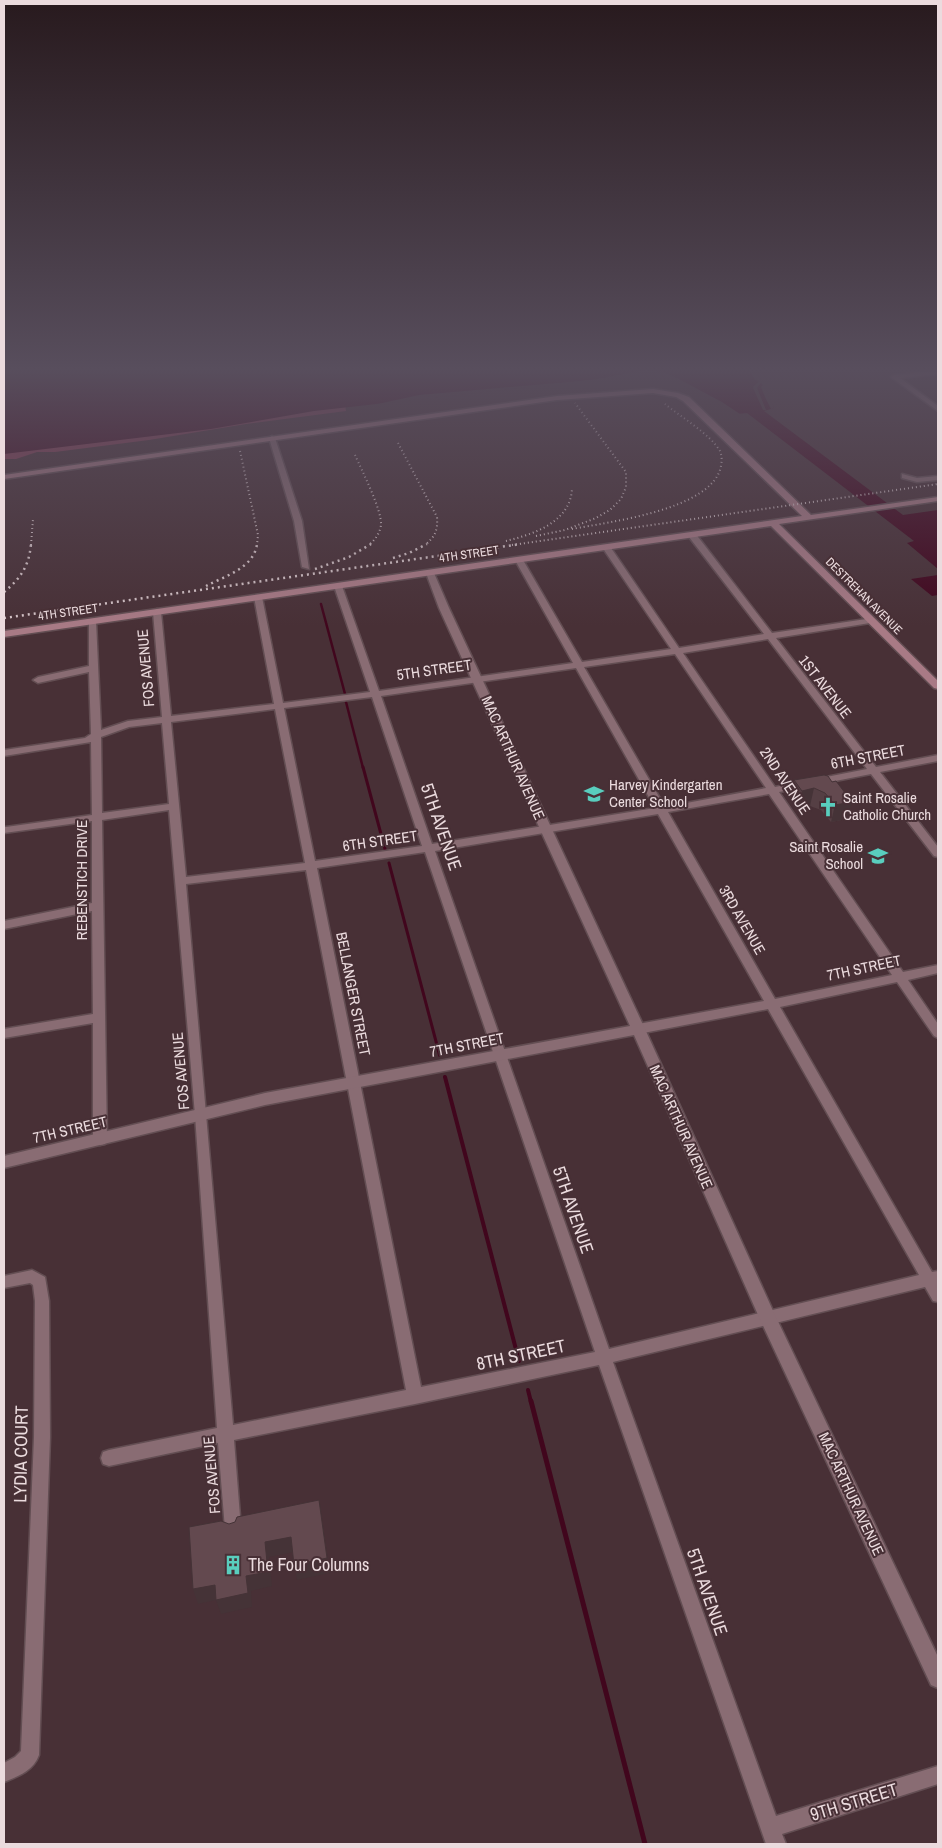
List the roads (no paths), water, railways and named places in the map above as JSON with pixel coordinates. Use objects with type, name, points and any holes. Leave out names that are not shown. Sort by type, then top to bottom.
[{"type":"main road","points":[[4,477],[160,454]]},
{"type":"main road","points":[[744,454],[809,518]]},
{"type":"main road","name":"4TH STREET","points":[[4,634],[938,499]]},
{"type":"main road","name":"DESTREHAN AVENUE","points":[[772,523],[938,686]]},
{"type":"street","points":[[277,454],[298,520],[306,567]]},
{"type":"street","points":[[905,476],[910,479],[919,480],[938,478]]},
{"type":"street","name":"1ST AVENUE","points":[[692,535],[938,854]]},
{"type":"street","name":"2ND AVENUE","points":[[606,547],[938,1033]]},
{"type":"street","name":"3RD AVENUE","points":[[519,560],[772,1004],[933,1278],[938,1296]]},
{"type":"street","name":"MAC ARTHUR AVENUE","points":[[430,573],[444,608],[638,1029],[767,1317],[938,1678]]},
{"type":"street","name":"5TH AVENUE","points":[[338,586],[604,1357],[773,1836]]},
{"type":"street","name":"BELLANGER STREET","points":[[258,597],[415,1397]]},
{"type":"street","name":"FOS AVENUE","points":[[157,612],[168,720],[201,1115],[224,1434],[233,1529]]},
{"type":"street","name":"5TH STREET","points":[[4,753],[74,744],[110,729],[128,724],[374,694],[677,651],[870,620]]},
{"type":"street","name":"REBENSTICH DRIVE","points":[[92,621],[96,736],[100,1140]]},
{"type":"street","points":[[38,680],[94,668]]},
{"type":"street","name":"6TH STREET","points":[[180,881],[312,866],[429,849],[773,791],[938,758]]},
{"type":"street","points":[[6,830],[175,806]]},
{"type":"street","points":[[4,924],[97,906]]},
{"type":"street","name":"7TH STREET","points":[[4,1162],[264,1099],[772,1004],[938,969]]},
{"type":"street","points":[[4,1034],[98,1018]]},
{"type":"street","name":"LYDIA COURT","points":[[4,1282],[32,1276],[40,1282],[42,1301],[42,1437],[30,1754],[22,1764],[4,1773]]},
{"type":"street","name":"8TH STREET","points":[[109,1458],[604,1357],[933,1278]]},
{"type":"street","name":"9TH STREET","points":[[773,1836],[938,1776]]},
{"type":"waterway","points":[[321,604],[345,694]]},
{"type":"waterway","points":[[346,702],[363,768]]},
{"type":"waterway","points":[[363,767],[385,849]]},
{"type":"waterway","points":[[389,863],[438,1049]]},
{"type":"waterway","points":[[438,1047],[440,1055]]},
{"type":"waterway","points":[[445,1077],[519,1361]]},
{"type":"waterway","points":[[528,1390],[531,1402]]},
{"type":"waterway","points":[[531,1401],[645,1844]]},
{"type":"railway","points":[[241,454],[258,535],[257,545]]},
{"type":"railway","points":[[404,454],[437,517],[435,533],[425,545]]},
{"type":"railway","points":[[536,536],[565,530],[596,518],[610,510],[621,499],[626,487],[626,472],[613,454]]},
{"type":"railway","points":[[572,529],[633,518],[680,503],[699,493],[714,481],[721,466],[721,454]]},
{"type":"railway","points":[[355,455],[371,490],[380,518],[380,531],[369,545]]},
{"type":"railway","points":[[512,545],[938,484]]},
{"type":"railway","points":[[506,541],[528,535],[549,525],[558,518],[570,500],[572,488]]},
{"type":"railway","points":[[31,545],[33,519]]},
{"type":"railway","points":[[4,592],[23,571],[31,544]]},
{"type":"railway","points":[[206,586],[230,575],[245,565],[255,552],[257,544]]},
{"type":"railway","points":[[315,569],[349,557],[371,544]]},
{"type":"railway","points":[[4,618],[521,544]]},
{"type":"railway","points":[[393,558],[425,545]]},
{"type":"place","name":"Harvey Kindergarten Center School","points":[[594,794]]},
{"type":"place","name":"Saint Rosalie Catholic Church","points":[[828,807]]},
{"type":"place","name":"Saint Rosalie School","points":[[878,856]]},
{"type":"place","name":"The Four Columns","points":[[233,1565]]}]
